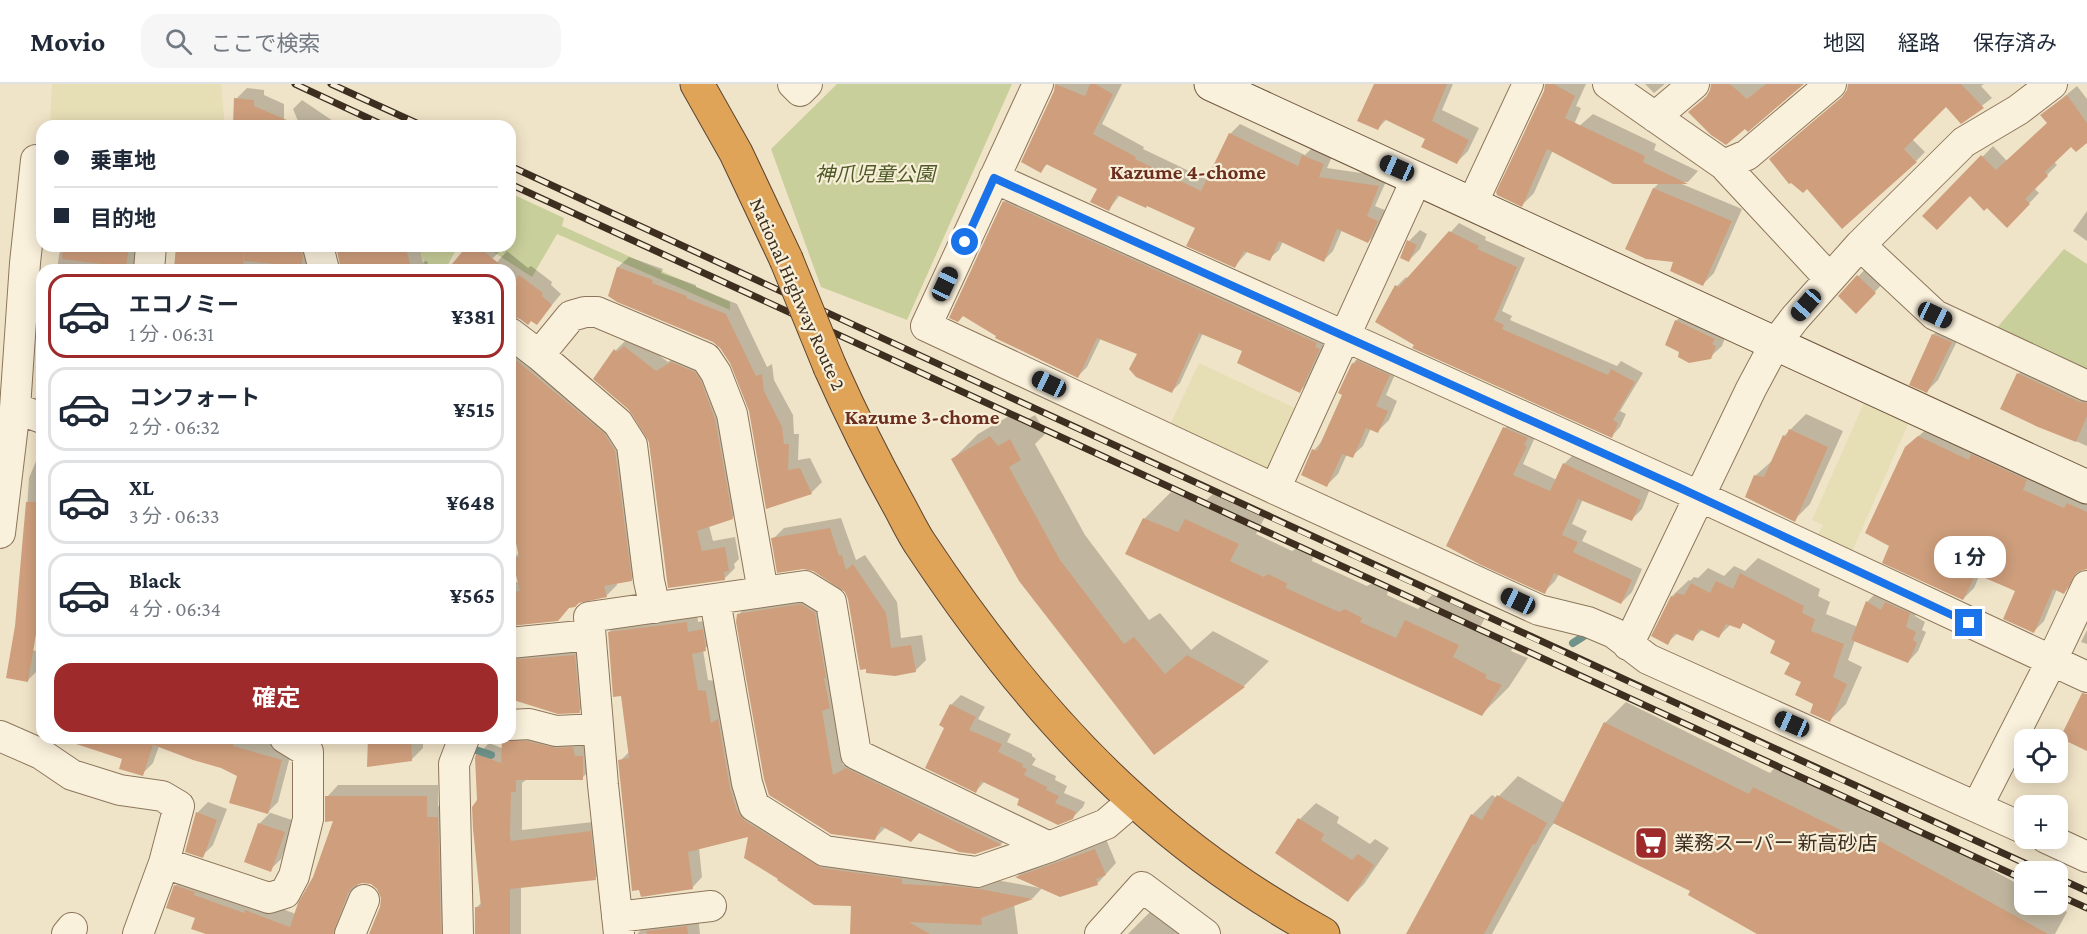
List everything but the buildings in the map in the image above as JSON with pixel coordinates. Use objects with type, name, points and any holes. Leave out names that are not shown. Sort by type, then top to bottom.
[{"type":"highway","name":"National Highway Route 2","points":[[697,84],[736,153],[786,259],[863,440],[920,544],[985,635],[1071,738],[1134,800],[1200,855],[1314,932]]},
{"type":"street","points":[[794,84],[800,92],[807,84]]},
{"type":"street","points":[[1038,84],[926,326],[1539,610],[1588,622],[1614,633],[1648,659],[2014,824]]},
{"type":"street","points":[[1211,84],[2087,487]]},
{"type":"street","points":[[1472,204],[1528,84]]},
{"type":"street","points":[[1608,84],[1724,165],[1830,278]]},
{"type":"street","points":[[1655,117],[1694,84]]},
{"type":"street","points":[[1724,165],[1747,154],[1831,84]]},
{"type":"street","points":[[1628,645],[1775,344],[1860,245],[1964,142],[2018,110],[2052,84]]},
{"type":"street","points":[[994,178],[1699,496],[2087,677]]},
{"type":"street","points":[[1275,489],[1417,178]]},
{"type":"street","points":[[0,533],[28,413],[25,263],[36,183]]},
{"type":"street","points":[[1860,245],[1935,315],[2087,386]]},
{"type":"street","points":[[539,355],[571,316],[585,312],[597,312],[706,358],[716,374],[732,414],[763,592]]},
{"type":"street","points":[[516,338],[618,423],[632,445],[649,582],[655,608]]},
{"type":"street","points":[[711,906],[618,926],[589,617],[804,586],[831,602],[856,754],[1049,847]]},
{"type":"street","points":[[1977,807],[2087,586]]},
{"type":"street","points":[[715,600],[753,806],[825,851],[977,872],[1106,824],[1134,800]]},
{"type":"street","points":[[516,642],[591,635]]},
{"type":"street","points":[[516,724],[529,724],[556,731],[598,729]]},
{"type":"street","points":[[0,736],[36,744]]},
{"type":"street","points":[[164,864],[269,898],[285,893],[294,876],[308,819],[308,752],[295,744]]},
{"type":"street","points":[[458,934],[454,764],[462,744]]},
{"type":"street","points":[[46,746],[72,775],[120,790],[162,796],[179,806],[164,864],[138,934]]},
{"type":"street","points":[[2068,848],[2087,857]]},
{"type":"street","points":[[1100,934],[1142,887],[1205,934]]},
{"type":"street","points":[[350,934],[364,900]]},
{"type":"shaded area","points":[[52,84],[221,84],[224,120],[50,120]]},
{"type":"shaded area","points":[[1199,363],[1299,410],[1274,466],[1261,470],[1168,429]]},
{"type":"shaded area","points":[[1864,403],[1908,424],[1851,554],[1816,538],[1823,525],[1812,520]]},
{"type":"green space","name":"神爪児童公園","points":[[837,84],[1012,84],[907,320],[821,287],[771,149]]},
{"type":"green space","points":[[516,196],[564,218],[562,226],[730,302],[730,310],[557,234],[532,277],[516,267],[516,264],[512,264],[493,252],[516,252]]},
{"type":"green space","points":[[2064,249],[2087,264],[2087,376],[1995,330]]},
{"type":"green space","points":[[420,252],[455,252],[448,264],[425,264]]},
{"type":"waterway","points":[[1573,643],[1584,636]]},
{"type":"waterway","points":[[466,747],[491,755]]},
{"type":"railway","points":[[295,84],[372,120]]},
{"type":"railway","points":[[331,84],[410,120]]},
{"type":"railway","points":[[516,169],[2020,861]]},
{"type":"railway","points":[[516,187],[2014,875]]},
{"type":"railway","points":[[2068,882],[2087,891]]},
{"type":"railway","points":[[2068,899],[2087,908]]},
{"type":"place","name":"業務スーパー 新高砂店","points":[[1651,843]]},
{"type":"district","name":"Kazume 4-chome","points":[[1188,172]]},
{"type":"district","name":"Kazume 3-chome","points":[[922,417]]},
{"type":"route","points":[[965,242],[994,178],[1678,487],[1969,623]]}]
